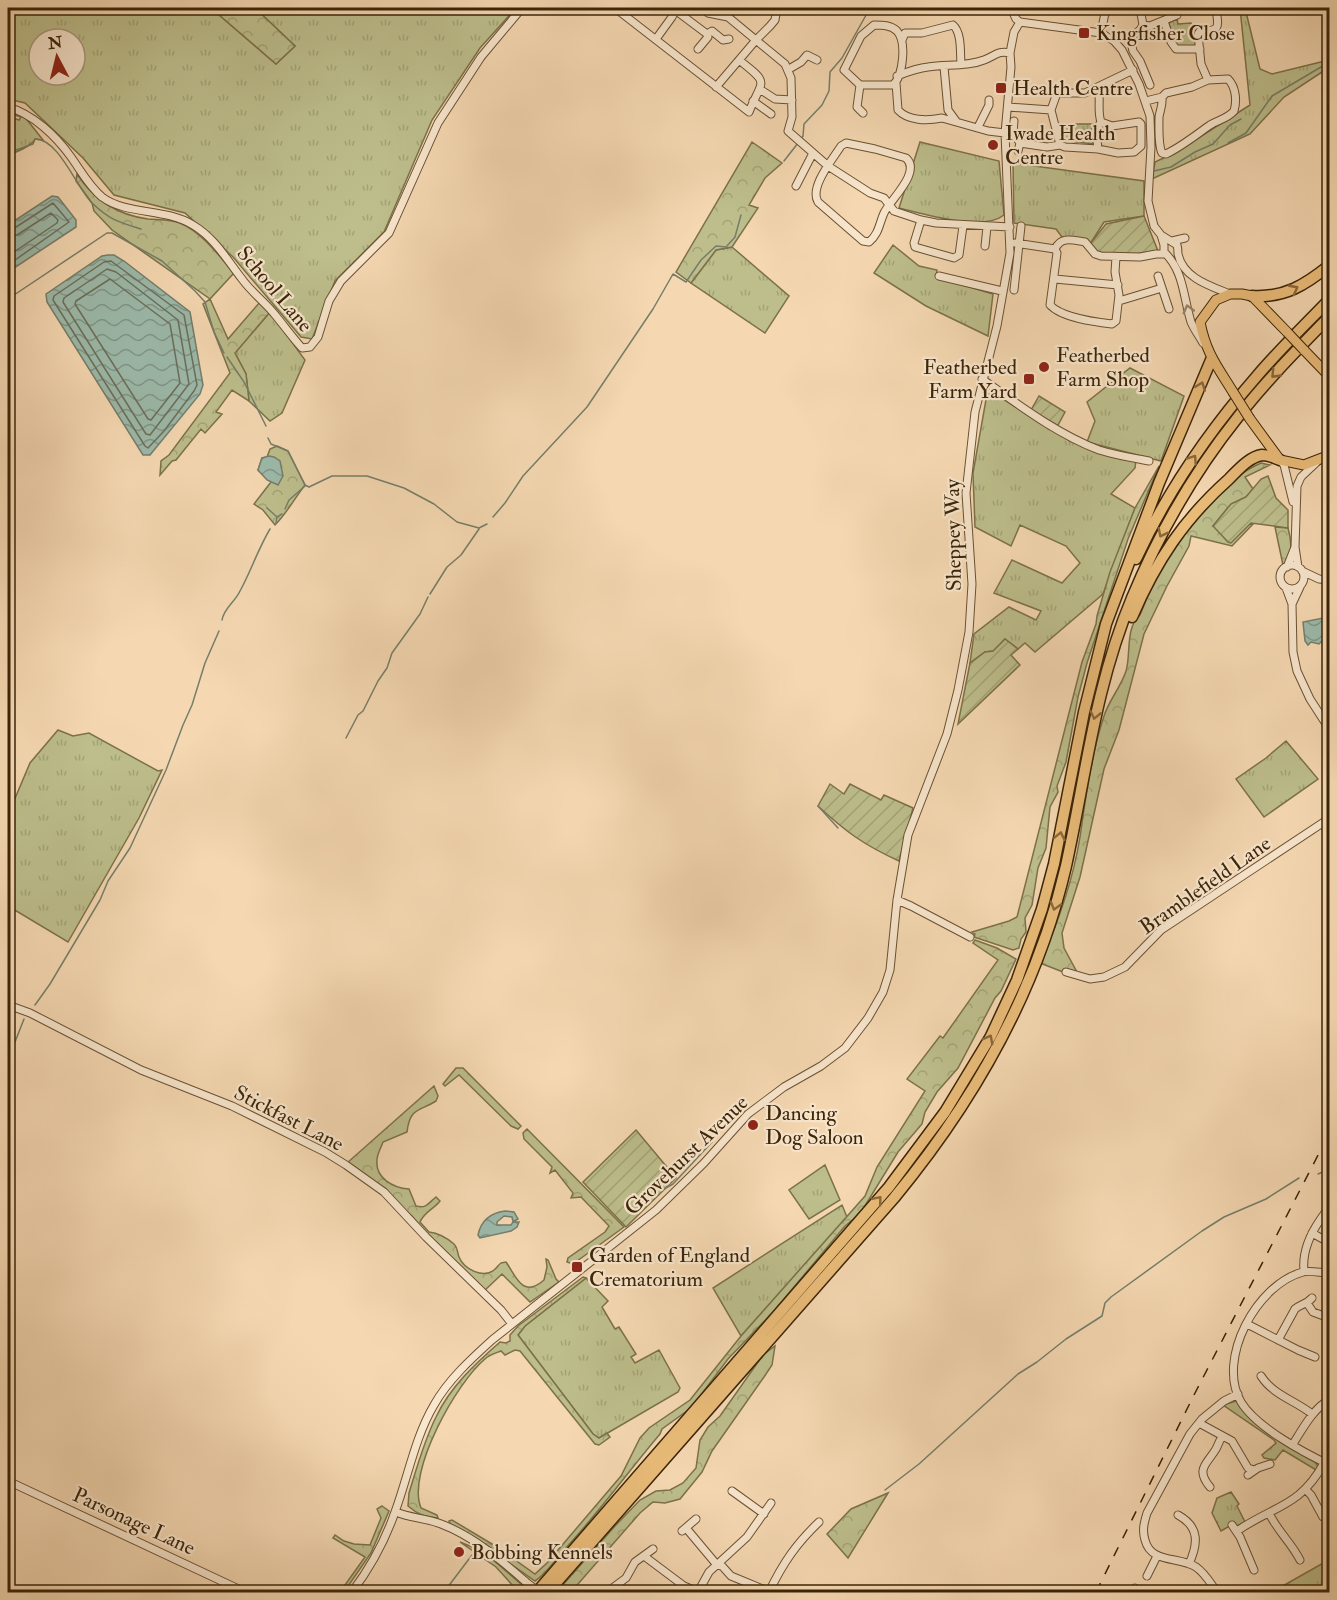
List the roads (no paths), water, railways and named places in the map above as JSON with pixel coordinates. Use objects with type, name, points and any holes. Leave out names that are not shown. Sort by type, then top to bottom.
[{"type":"highway","points":[[1252,296],[1275,297],[1285,294],[1329,265]]},
{"type":"highway","points":[[1091,683],[1123,588],[1175,486],[1215,427],[1243,392],[1329,299]]},
{"type":"highway","points":[[548,1593],[894,1198],[941,1138],[973,1092],[1004,1036],[1027,986],[1054,910],[1103,684],[1131,599],[1155,547],[1186,490],[1236,419],[1329,316]]},
{"type":"highway","points":[[538,1593],[878,1201],[919,1148],[962,1086],[991,1036],[1008,999],[1042,909],[1054,864],[1077,743],[1106,624],[1159,483],[1211,360]]},
{"type":"highway","points":[[1103,684],[1112,670],[1124,634],[1151,576],[1164,552],[1190,517],[1248,461],[1261,455],[1280,460]]},
{"type":"main road","points":[[1329,376],[1252,296],[1230,294],[1212,303],[1200,322],[1211,360],[1250,420],[1280,460],[1304,465],[1329,455]]},
{"type":"main road","points":[[1318,461],[1329,461]]},
{"type":"street","name":"School Lane","points":[[8,107],[29,116],[51,135],[64,148],[90,185],[110,203],[162,213],[199,229],[220,249],[241,278],[276,315],[302,348],[310,347],[318,337],[329,301],[341,281],[389,233],[438,123],[481,57],[522,8]]},
{"type":"street","points":[[615,8],[749,112],[761,90],[760,78],[739,60]]},
{"type":"street","points":[[702,8],[708,12],[718,11],[728,17],[778,57],[789,69],[792,117],[788,129],[791,136],[828,166],[870,193],[884,198],[894,211],[921,220],[963,226],[1010,227]]},
{"type":"street","points":[[716,87],[775,20],[777,8]]},
{"type":"street","points":[[1011,8],[1014,16],[1020,22],[1101,33],[1119,45],[1146,101],[1151,130],[1148,201],[1154,226],[1161,235],[1166,251],[1177,268],[1192,323],[1211,360]]},
{"type":"street","points":[[1101,33],[1106,8]]},
{"type":"street","points":[[1140,8],[1143,25],[1130,38],[1133,51],[1150,85]]},
{"type":"street","points":[[1208,80],[1201,64],[1198,34],[1200,31],[1214,31],[1218,25],[1216,8]]},
{"type":"street","points":[[656,39],[675,9],[707,34]]},
{"type":"street","points":[[1143,25],[1150,26],[1177,15]]},
{"type":"street","points":[[1164,21],[1171,42],[1176,49],[1200,49]]},
{"type":"street","points":[[1020,22],[1014,32],[1010,53],[1005,133],[1010,242],[1055,249]]},
{"type":"street","points":[[874,25],[892,27],[902,40],[903,65],[892,85],[860,85],[844,70],[861,36],[874,25]]},
{"type":"street","points":[[902,40],[905,33],[922,33],[953,25],[958,34],[961,64]]},
{"type":"street","points":[[707,34],[712,31],[723,40],[729,39]]},
{"type":"street","points":[[698,49],[708,37],[707,34]]},
{"type":"street","points":[[896,79],[905,72],[930,66],[944,67],[983,61],[999,52],[1010,53]]},
{"type":"street","points":[[789,69],[810,54],[817,60]]},
{"type":"street","points":[[944,67],[948,110],[956,121]]},
{"type":"street","points":[[1060,145],[1051,110],[1057,93],[1085,93],[1133,70]]},
{"type":"street","points":[[896,79],[898,110],[905,117],[934,120],[942,118],[988,131],[1005,133]]},
{"type":"street","points":[[1146,101],[1208,80],[1228,79],[1232,84],[1236,103],[1234,111],[1166,154],[1162,153],[1158,142],[1161,131],[1159,115],[1163,104],[1162,97]]},
{"type":"street","points":[[860,85],[857,107],[863,113]]},
{"type":"street","points":[[1014,121],[1013,133],[1019,147],[1060,145],[1080,149],[1137,152],[1141,146],[1141,124],[1139,122],[1112,126],[1101,122],[1098,116],[1100,105],[1098,88]]},
{"type":"street","points":[[761,90],[775,99],[792,100]]},
{"type":"street","points":[[978,127],[989,105],[988,100]]},
{"type":"street","points":[[753,101],[771,114]]},
{"type":"street","points":[[1008,106],[1051,110]]},
{"type":"street","points":[[942,118],[948,110]]},
{"type":"street","points":[[1098,149],[1096,130],[1101,122]]},
{"type":"street","points":[[846,144],[875,149],[906,158],[909,161],[910,167],[902,190],[889,204],[884,212],[880,229],[869,242],[863,241],[816,198],[816,190],[828,166],[841,146],[846,144]]},
{"type":"street","points":[[796,186],[813,153]]},
{"type":"street","points":[[921,220],[915,247],[954,258],[959,255],[963,226]]},
{"type":"street","points":[[1014,290],[1021,226]]},
{"type":"street","points":[[985,246],[987,227]]},
{"type":"street","points":[[1161,235],[1173,242]]},
{"type":"street","points":[[1166,251],[1168,242],[1185,238],[1178,251]]},
{"type":"street","points":[[1116,257],[1115,280],[1119,285],[1119,301],[1116,321],[1112,324],[1072,317],[1053,309],[1050,305],[1055,279],[1057,254],[1055,249],[1063,239],[1085,242],[1095,254],[1101,256],[1116,257],[1178,251]]},
{"type":"street","name":"Sheppey Way","points":[[897,900],[908,836],[939,758],[953,711],[965,655],[972,584],[966,493],[975,412],[997,326],[1005,276],[1004,264],[1010,242]]},
{"type":"street","points":[[1178,251],[1184,266],[1194,279],[1230,294]]},
{"type":"street","points":[[939,276],[973,287],[1002,291]]},
{"type":"street","points":[[1158,276],[1169,309]]},
{"type":"street","points":[[1055,279],[1119,285]]},
{"type":"street","points":[[1119,301],[1162,288]]},
{"type":"street","points":[[982,380],[1080,442],[1101,451],[1149,461]]},
{"type":"street","points":[[1280,460],[1284,465],[1295,507]]},
{"type":"street","points":[[1292,604],[1301,584],[1295,547],[1297,486],[1301,477],[1318,461]]},
{"type":"street","points":[[1295,547],[1281,576],[1282,584],[1292,604],[1293,652],[1310,699],[1329,730]]},
{"type":"street","points":[[1287,567],[1300,569],[1319,579]]},
{"type":"street","points":[[1286,588],[1295,589],[1301,584],[1319,579],[1329,580]]},
{"type":"street","name":"Bramblefield Lane","points":[[1066,972],[1090,979],[1104,977],[1125,967],[1161,930],[1329,818]]},
{"type":"street","points":[[897,900],[970,937]]},
{"type":"street","name":"Grovehurst Avenue","points":[[352,1593],[375,1557],[396,1512],[423,1427],[435,1403],[470,1361],[512,1324],[656,1210],[704,1163],[748,1114],[784,1087],[821,1066],[845,1048],[877,1004],[886,982],[890,970],[897,900]]},
{"type":"street","name":"Stickfast Lane","points":[[8,1005],[30,1013],[141,1070],[232,1107],[325,1152],[346,1165],[384,1192],[426,1237],[501,1310],[512,1324]]},
{"type":"street","points":[[1304,1271],[1304,1253],[1312,1233],[1327,1212],[1329,1204]]},
{"type":"street","points":[[1312,1233],[1329,1243]]},
{"type":"street","points":[[1254,1570],[1234,1528],[1290,1503],[1306,1490],[1327,1464],[1259,1422],[1245,1407],[1238,1394],[1234,1364],[1242,1333],[1263,1298],[1277,1285],[1304,1271],[1329,1273]]},
{"type":"street","points":[[1278,1340],[1295,1309],[1310,1300],[1312,1312],[1329,1318]]},
{"type":"street","points":[[1247,1324],[1310,1358]]},
{"type":"street","points":[[1263,1382],[1312,1414]]},
{"type":"street","points":[[1217,1593],[1203,1574],[1189,1564],[1150,1552],[1143,1533],[1143,1524],[1190,1434],[1212,1410],[1238,1394]]},
{"type":"street","points":[[1293,1444],[1312,1414],[1329,1399]]},
{"type":"street","points":[[1199,1423],[1239,1446],[1251,1472],[1270,1464]]},
{"type":"street","points":[[1210,1487],[1203,1473],[1204,1462],[1216,1449],[1222,1436]]},
{"type":"street","name":"Parsonage Lane","points":[[8,1481],[245,1593]]},
{"type":"street","points":[[1306,1490],[1323,1517],[1329,1518]]},
{"type":"street","points":[[732,1491],[764,1514]]},
{"type":"street","points":[[644,1556],[684,1586],[698,1592],[709,1572],[747,1537],[771,1503]]},
{"type":"street","points":[[396,1512],[441,1524],[459,1533],[496,1557],[538,1593]]},
{"type":"street","points":[[1269,1513],[1275,1527],[1293,1547],[1300,1560]]},
{"type":"street","points":[[1178,1515],[1190,1525],[1196,1538],[1196,1546],[1189,1564]]},
{"type":"street","points":[[696,1519],[684,1529],[717,1565],[722,1566],[731,1576],[769,1592],[784,1561],[803,1537],[819,1522]]},
{"type":"street","points":[[607,1593],[626,1578],[635,1562],[654,1549]]},
{"type":"street","points":[[1147,1576],[1157,1556]]},
{"type":"water","points":[[52,196],[58,197],[76,220],[76,227],[8,272],[8,225]]},
{"type":"water","points":[[114,255],[124,261],[190,312],[203,385],[200,394],[150,455],[143,455],[47,302],[46,294],[102,256]]},
{"type":"water","points":[[269,456],[280,461],[283,476],[278,485],[267,480],[258,470],[262,458]]},
{"type":"water","points":[[1323,618],[1329,630],[1327,636],[1319,644],[1311,642],[1308,645],[1305,641],[1303,622]]},
{"type":"water","points":[[514,1212],[518,1219],[513,1222],[519,1222],[517,1227],[511,1231],[480,1238],[479,1230],[484,1221],[495,1213]],"holes":[[[504,1216],[512,1217],[511,1225],[497,1225],[497,1222]]]},
{"type":"waterway","points":[[801,139],[804,124],[822,105],[829,91],[830,72],[842,58],[870,8]]},
{"type":"waterway","points":[[1228,143],[1246,133],[1272,96],[1321,67],[1330,65]]},
{"type":"waterway","points":[[1154,171],[1171,167],[1213,144],[1230,125],[1241,119]]},
{"type":"waterway","points":[[16,150],[33,144],[35,139],[44,141],[59,155],[92,203],[115,220],[141,229]]},
{"type":"waterway","points":[[784,161],[798,143]]},
{"type":"waterway","points":[[8,155],[12,154]]},
{"type":"waterway","points":[[493,517],[523,476],[587,407],[653,309],[673,274],[686,282],[701,260],[716,246],[726,247],[735,237],[741,215]]},
{"type":"waterway","points":[[8,299],[107,233],[112,233],[162,261],[195,291],[205,302],[214,332],[224,353]]},
{"type":"waterway","points":[[227,357],[244,382],[266,426]]},
{"type":"waterway","points":[[268,438],[271,444],[288,451],[305,485],[309,487],[332,476],[367,476],[404,488],[434,504],[457,522],[479,528],[487,524]]},
{"type":"waterway","points":[[285,509],[289,500],[305,486]]},
{"type":"waterway","points":[[267,508],[277,517]]},
{"type":"waterway","points":[[276,523],[277,517],[282,514]]},
{"type":"waterway","points":[[222,620],[240,591],[270,529]]},
{"type":"waterway","points":[[430,594],[447,567],[461,555],[479,529]]},
{"type":"waterway","points":[[346,738],[387,668],[392,653],[420,614],[428,597]]},
{"type":"waterway","points":[[35,1005],[50,984],[100,900],[108,881],[130,848],[166,770],[219,631]]},
{"type":"waterway","points":[[818,806],[838,828]]},
{"type":"waterway","points":[[8,1064],[24,1019]]},
{"type":"waterway","points":[[664,1189],[673,1184],[712,1142]]},
{"type":"waterway","points":[[1318,1174],[1330,1169]]},
{"type":"waterway","points":[[885,1490],[919,1464],[1018,1374],[1102,1316],[1105,1303],[1111,1297],[1224,1217],[1266,1199],[1299,1178]]},
{"type":"waterway","points":[[444,1592],[472,1555]]},
{"type":"railway","points":[[1096,1592],[1194,1395],[1330,1132]]},
{"type":"place","name":"Kingfisher Close","points":[[1084,33]]},
{"type":"place","name":"Health Centre","points":[[1001,88]]},
{"type":"place","name":"Iwade Health Centre","points":[[993,145]]},
{"type":"place","name":"Featherbed Farm Shop","points":[[1044,367]]},
{"type":"place","name":"Featherbed Farm Yard","points":[[1029,379]]},
{"type":"place","name":"Dancing Dog Saloon","points":[[753,1125]]},
{"type":"place","name":"Garden of England Crematorium","points":[[577,1267]]},
{"type":"place","name":"Bobbing Kennels","points":[[459,1552]]}]
